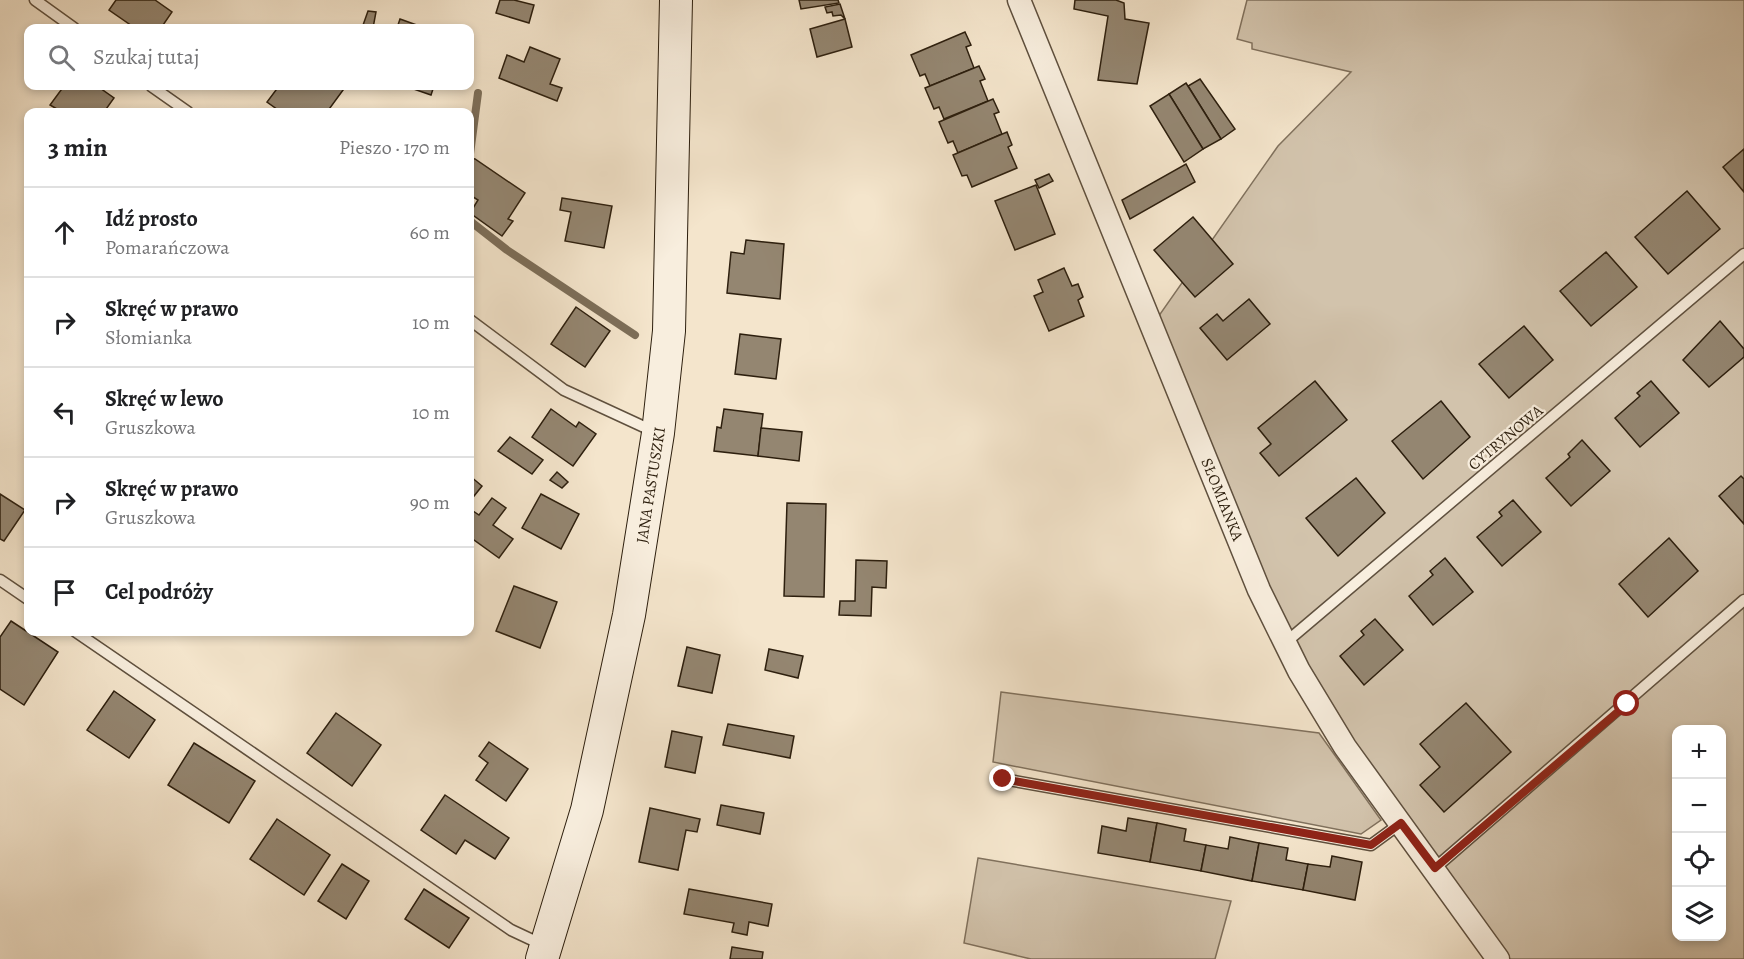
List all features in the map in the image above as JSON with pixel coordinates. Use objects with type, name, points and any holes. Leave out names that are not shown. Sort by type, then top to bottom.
[{"type":"street","name":"JANA PASTUSZKI","points":[[544,953],[587,810],[629,615],[658,433],[669,332],[676,0]]},
{"type":"street","name":"SŁOMIANKA","points":[[1019,0],[1259,591],[1285,643],[1345,747],[1435,868],[1498,959]]},
{"type":"lane","points":[[35,0],[68,24]]},
{"type":"lane","points":[[158,90],[182,108]]},
{"type":"lane","name":"CYTRYNOWA","points":[[1285,643],[1744,254]]},
{"type":"lane","points":[[474,323],[564,390],[658,433]]},
{"type":"lane","points":[[0,580],[24,596]]},
{"type":"lane","points":[[1435,868],[1744,600]]},
{"type":"lane","points":[[82,636],[544,953]]},
{"type":"lane","points":[[1003,779],[1371,845],[1401,823]]},
{"type":"shaded area","points":[[1247,0],[1744,0],[1744,959],[1499,959],[1267,617],[1151,327],[1278,146],[1351,72],[1252,49],[1252,43],[1237,39]]},
{"type":"shaded area","points":[[1001,692],[1319,733],[1381,820],[1361,834],[993,762]]},
{"type":"shaded area","points":[[978,858],[1231,901],[1215,959],[1031,959],[964,943]]},
{"type":"building","points":[[116,0],[155,0],[172,12],[164,24],[129,24],[109,10]]},
{"type":"building","points":[[500,0],[514,0],[534,5],[529,23],[496,13]]},
{"type":"building","points":[[799,0],[838,0],[839,3],[801,9]]},
{"type":"building","points":[[1075,0],[1116,0],[1124,3],[1125,19],[1149,23],[1137,84],[1098,80],[1108,16],[1074,9]]},
{"type":"building","points":[[840,4],[845,19],[841,15],[833,16],[832,12],[827,13],[825,7]]},
{"type":"building","points":[[368,11],[376,12],[374,24],[363,24]]},
{"type":"building","points":[[400,19],[414,24],[398,24]]},
{"type":"building","points":[[845,19],[852,47],[817,57],[810,29]]},
{"type":"building","points":[[965,32],[971,45],[966,47],[974,68],[930,86],[925,74],[920,76],[911,55]]},
{"type":"building","points":[[530,47],[560,59],[550,84],[562,88],[557,101],[499,78],[507,55],[524,62]]},
{"type":"building","points":[[979,66],[985,79],[980,81],[988,101],[944,119],[939,107],[934,109],[925,88]]},
{"type":"building","points":[[1200,79],[1235,129],[1221,139],[1188,86]]},
{"type":"building","points":[[1186,83],[1221,139],[1203,149],[1169,94]]},
{"type":"building","points":[[61,90],[103,90],[114,98],[107,108],[55,108],[50,105]]},
{"type":"building","points":[[276,90],[343,90],[330,108],[275,108],[267,102]]},
{"type":"building","points":[[417,90],[433,90],[431,95]]},
{"type":"building","points":[[1169,94],[1203,149],[1184,162],[1150,106]]},
{"type":"building","points":[[993,99],[999,112],[994,114],[1002,134],[958,153],[953,141],[948,143],[939,122]]},
{"type":"building","points":[[1007,132],[1012,145],[1008,147],[1017,168],[972,187],[967,175],[962,176],[953,155]]},
{"type":"building","points":[[1744,149],[1744,192],[1723,167]]},
{"type":"building","points":[[474,159],[525,193],[508,219],[513,221],[502,236],[474,216],[474,206],[478,200],[474,198]]},
{"type":"building","points":[[1186,164],[1195,182],[1130,219],[1122,200]]},
{"type":"building","points":[[1049,174],[1053,181],[1039,188],[1035,180]]},
{"type":"building","points":[[1036,185],[1055,234],[1015,250],[995,201]]},
{"type":"building","points":[[1687,191],[1720,229],[1668,274],[1635,237]]},
{"type":"building","points":[[562,198],[612,206],[604,248],[565,241],[571,212],[560,210]]},
{"type":"building","points":[[1193,217],[1233,264],[1195,297],[1154,250]]},
{"type":"building","points":[[746,240],[784,244],[780,299],[727,293],[731,252],[744,254]]},
{"type":"building","points":[[1606,252],[1637,287],[1591,326],[1560,291]]},
{"type":"building","points":[[1064,268],[1072,286],[1078,284],[1083,297],[1078,300],[1084,316],[1049,331],[1034,296],[1043,292],[1038,280]]},
{"type":"building","points":[[1249,299],[1270,324],[1227,360],[1200,328],[1217,314],[1223,321]]},
{"type":"building","points":[[576,307],[610,331],[585,367],[551,344]]},
{"type":"building","points":[[1720,321],[1744,349],[1744,357],[1709,387],[1683,360]]},
{"type":"building","points":[[1524,326],[1553,360],[1509,398],[1479,364]]},
{"type":"building","points":[[740,334],[781,339],[776,379],[735,374]]},
{"type":"building","points":[[1315,381],[1347,420],[1279,476],[1260,453],[1271,444],[1258,428]]},
{"type":"building","points":[[1651,381],[1679,413],[1640,447],[1615,418],[1640,396],[1637,393]]},
{"type":"building","points":[[1441,401],[1470,437],[1423,479],[1392,441]]},
{"type":"building","points":[[551,409],[576,427],[579,422],[596,434],[573,466],[532,437]]},
{"type":"building","points":[[724,409],[763,414],[758,456],[714,451],[717,427],[721,428]]},
{"type":"building","points":[[761,428],[802,432],[799,461],[758,456]]},
{"type":"building","points":[[510,437],[543,460],[532,474],[498,451]]},
{"type":"building","points":[[1582,440],[1610,471],[1571,506],[1546,478],[1570,457],[1568,454]]},
{"type":"building","points":[[557,472],[568,482],[562,488],[550,480]]},
{"type":"building","points":[[1741,476],[1744,479],[1744,524],[1719,496]]},
{"type":"building","points":[[1356,478],[1385,513],[1338,556],[1306,518]]},
{"type":"building","points":[[474,479],[482,486],[474,496]]},
{"type":"building","points":[[0,494],[24,511],[4,541],[0,539]]},
{"type":"building","points":[[541,494],[579,514],[561,549],[522,528]]},
{"type":"building","points":[[492,498],[506,508],[493,525],[513,539],[499,558],[474,540],[474,512],[479,515]]},
{"type":"building","points":[[1513,500],[1541,532],[1502,566],[1477,537],[1502,516],[1499,512]]},
{"type":"building","points":[[787,503],[826,504],[824,597],[784,596]]},
{"type":"building","points":[[1669,538],[1698,571],[1648,617],[1619,584]]},
{"type":"building","points":[[1445,558],[1473,592],[1433,625],[1409,596],[1433,575],[1430,571]]},
{"type":"building","points":[[856,560],[887,561],[886,588],[872,587],[871,616],[839,615],[840,601],[855,601]]},
{"type":"building","points":[[514,586],[557,602],[540,648],[496,631]]},
{"type":"building","points":[[1375,619],[1403,650],[1364,685],[1340,656],[1364,635],[1361,631]]},
{"type":"building","points":[[11,621],[24,630],[24,636],[34,636],[58,652],[24,705],[0,689],[0,637]]},
{"type":"building","points":[[687,647],[720,655],[712,693],[678,686]]},
{"type":"building","points":[[769,649],[803,656],[798,678],[765,670]]},
{"type":"building","points":[[114,691],[155,720],[129,758],[87,730]]},
{"type":"building","points":[[1466,703],[1511,752],[1444,812],[1420,785],[1440,767],[1420,744]]},
{"type":"building","points":[[336,713],[381,745],[352,786],[307,753]]},
{"type":"building","points":[[728,724],[794,736],[790,758],[723,745]]},
{"type":"building","points":[[672,731],[702,737],[695,773],[665,767]]},
{"type":"building","points":[[489,742],[528,769],[506,801],[476,780],[488,763],[479,756]]},
{"type":"building","points":[[194,743],[255,781],[229,823],[168,785]]},
{"type":"building","points":[[445,795],[509,838],[495,859],[465,840],[456,854],[421,830]]},
{"type":"building","points":[[721,805],[764,813],[760,834],[717,825]]},
{"type":"building","points":[[650,808],[700,819],[697,832],[686,830],[678,870],[639,862]]},
{"type":"building","points":[[1128,818],[1157,823],[1150,862],[1098,853],[1102,826],[1126,831]]},
{"type":"building","points":[[277,819],[330,855],[304,895],[250,859]]},
{"type":"building","points":[[1157,823],[1186,829],[1184,841],[1206,845],[1201,871],[1150,862]]},
{"type":"building","points":[[1230,837],[1259,843],[1252,881],[1201,871],[1206,845],[1228,849]]},
{"type":"building","points":[[1259,843],[1288,848],[1286,860],[1308,864],[1303,890],[1252,881]]},
{"type":"building","points":[[1332,856],[1362,862],[1355,900],[1303,890],[1308,864],[1330,867]]},
{"type":"building","points":[[342,864],[369,881],[346,919],[318,901]]},
{"type":"building","points":[[424,889],[469,918],[449,948],[405,919]]},
{"type":"building","points":[[689,889],[772,904],[768,926],[749,922],[747,935],[732,932],[734,923],[684,914]]},
{"type":"building","points":[[732,947],[763,952],[762,959],[730,959]]},
{"type":"waterway","points":[[474,124],[478,93]]},
{"type":"waterway","points":[[474,224],[507,250],[635,335]]},
{"type":"route","points":[[1003,779],[1371,845],[1401,823],[1435,868],[1627,704]]}]
